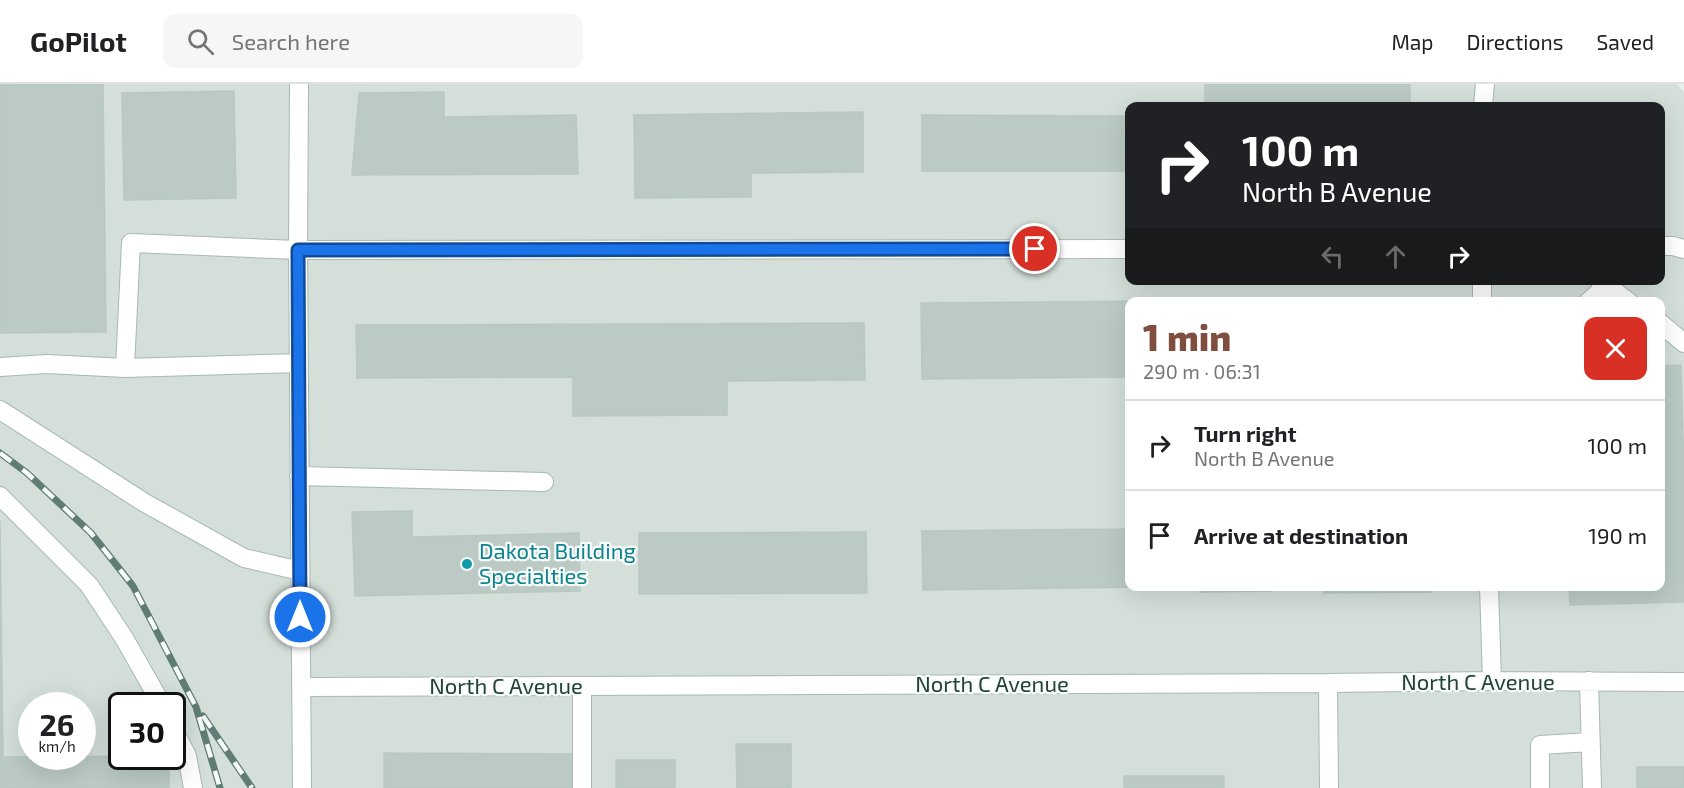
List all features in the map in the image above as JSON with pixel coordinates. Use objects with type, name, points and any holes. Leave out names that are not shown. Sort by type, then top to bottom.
[{"type":"street","points":[[299,84],[302,788]]},
{"type":"street","points":[[1483,102],[1485,84]]},
{"type":"street","points":[[125,368],[131,243],[298,250],[1125,249]]},
{"type":"street","points":[[1665,246],[1684,249]]},
{"type":"street","points":[[1605,285],[1622,297]]},
{"type":"street","points":[[1665,327],[1684,344]]},
{"type":"street","points":[[0,367],[46,364],[125,368],[299,363]]},
{"type":"street","points":[[0,410],[146,503],[244,558],[300,571]]},
{"type":"street","points":[[299,476],[544,482]]},
{"type":"street","points":[[0,496],[89,585],[124,638],[155,692]]},
{"type":"street","points":[[1489,591],[1492,681]]},
{"type":"street","points":[[1589,681],[1592,788]]},
{"type":"street","name":"North C Avenue","points":[[301,687],[1684,682]]},
{"type":"street","points":[[1328,683],[1329,788]]},
{"type":"street","points":[[582,686],[582,788]]},
{"type":"street","points":[[1540,788],[1539,745],[1590,742]]},
{"type":"street","points":[[186,754],[193,788]]},
{"type":"shaded area","points":[[0,84],[1677,84],[1684,93],[1684,788],[0,788]]},
{"type":"building","points":[[103,84],[106,332],[0,333],[0,85]]},
{"type":"building","points":[[1205,84],[1410,84],[1410,102],[1205,102]]},
{"type":"building","points":[[234,91],[236,198],[124,200],[122,93]]},
{"type":"building","points":[[444,92],[444,117],[576,115],[578,174],[352,175],[359,93]]},
{"type":"building","points":[[863,112],[863,172],[751,173],[751,197],[635,198],[634,115]]},
{"type":"building","points":[[922,115],[1125,116],[1125,171],[922,171]]},
{"type":"building","points":[[1125,301],[1125,377],[922,379],[921,303]]},
{"type":"building","points":[[864,323],[865,380],[727,381],[727,415],[573,416],[573,377],[357,378],[356,325]]},
{"type":"building","points":[[1681,365],[1684,602],[1570,605],[1569,591],[1665,591],[1665,366]]},
{"type":"building","name":"Dakota Building Specialties","points":[[412,511],[412,537],[579,533],[580,591],[355,596],[352,512]]},
{"type":"building","points":[[0,521],[3,757],[18,757],[18,770],[96,770],[96,756],[108,756],[108,770],[169,770],[169,788],[0,788]]},
{"type":"building","points":[[1125,529],[1125,587],[923,590],[922,531]]},
{"type":"building","points":[[866,532],[867,593],[639,594],[639,533]]},
{"type":"building","points":[[1200,591],[1271,591],[1200,592]]},
{"type":"building","points":[[1324,591],[1431,591],[1431,592],[1324,593]]},
{"type":"building","points":[[736,744],[791,744],[791,788],[737,788]]},
{"type":"building","points":[[384,753],[573,754],[573,788],[384,788]]},
{"type":"building","points":[[616,760],[675,760],[675,788],[616,788]]},
{"type":"building","points":[[1637,767],[1684,767],[1684,788],[1637,788]]},
{"type":"building","points":[[1124,776],[1224,776],[1224,788],[1124,788]]},
{"type":"railway","points":[[0,453],[27,473],[91,533],[133,586],[196,707],[220,788]]},
{"type":"railway","points":[[203,716],[252,788]]},
{"type":"place","name":"Dakota Building Specialties","points":[[467,564]]},
{"type":"route","points":[[300,617],[298,250],[1035,249]]}]
